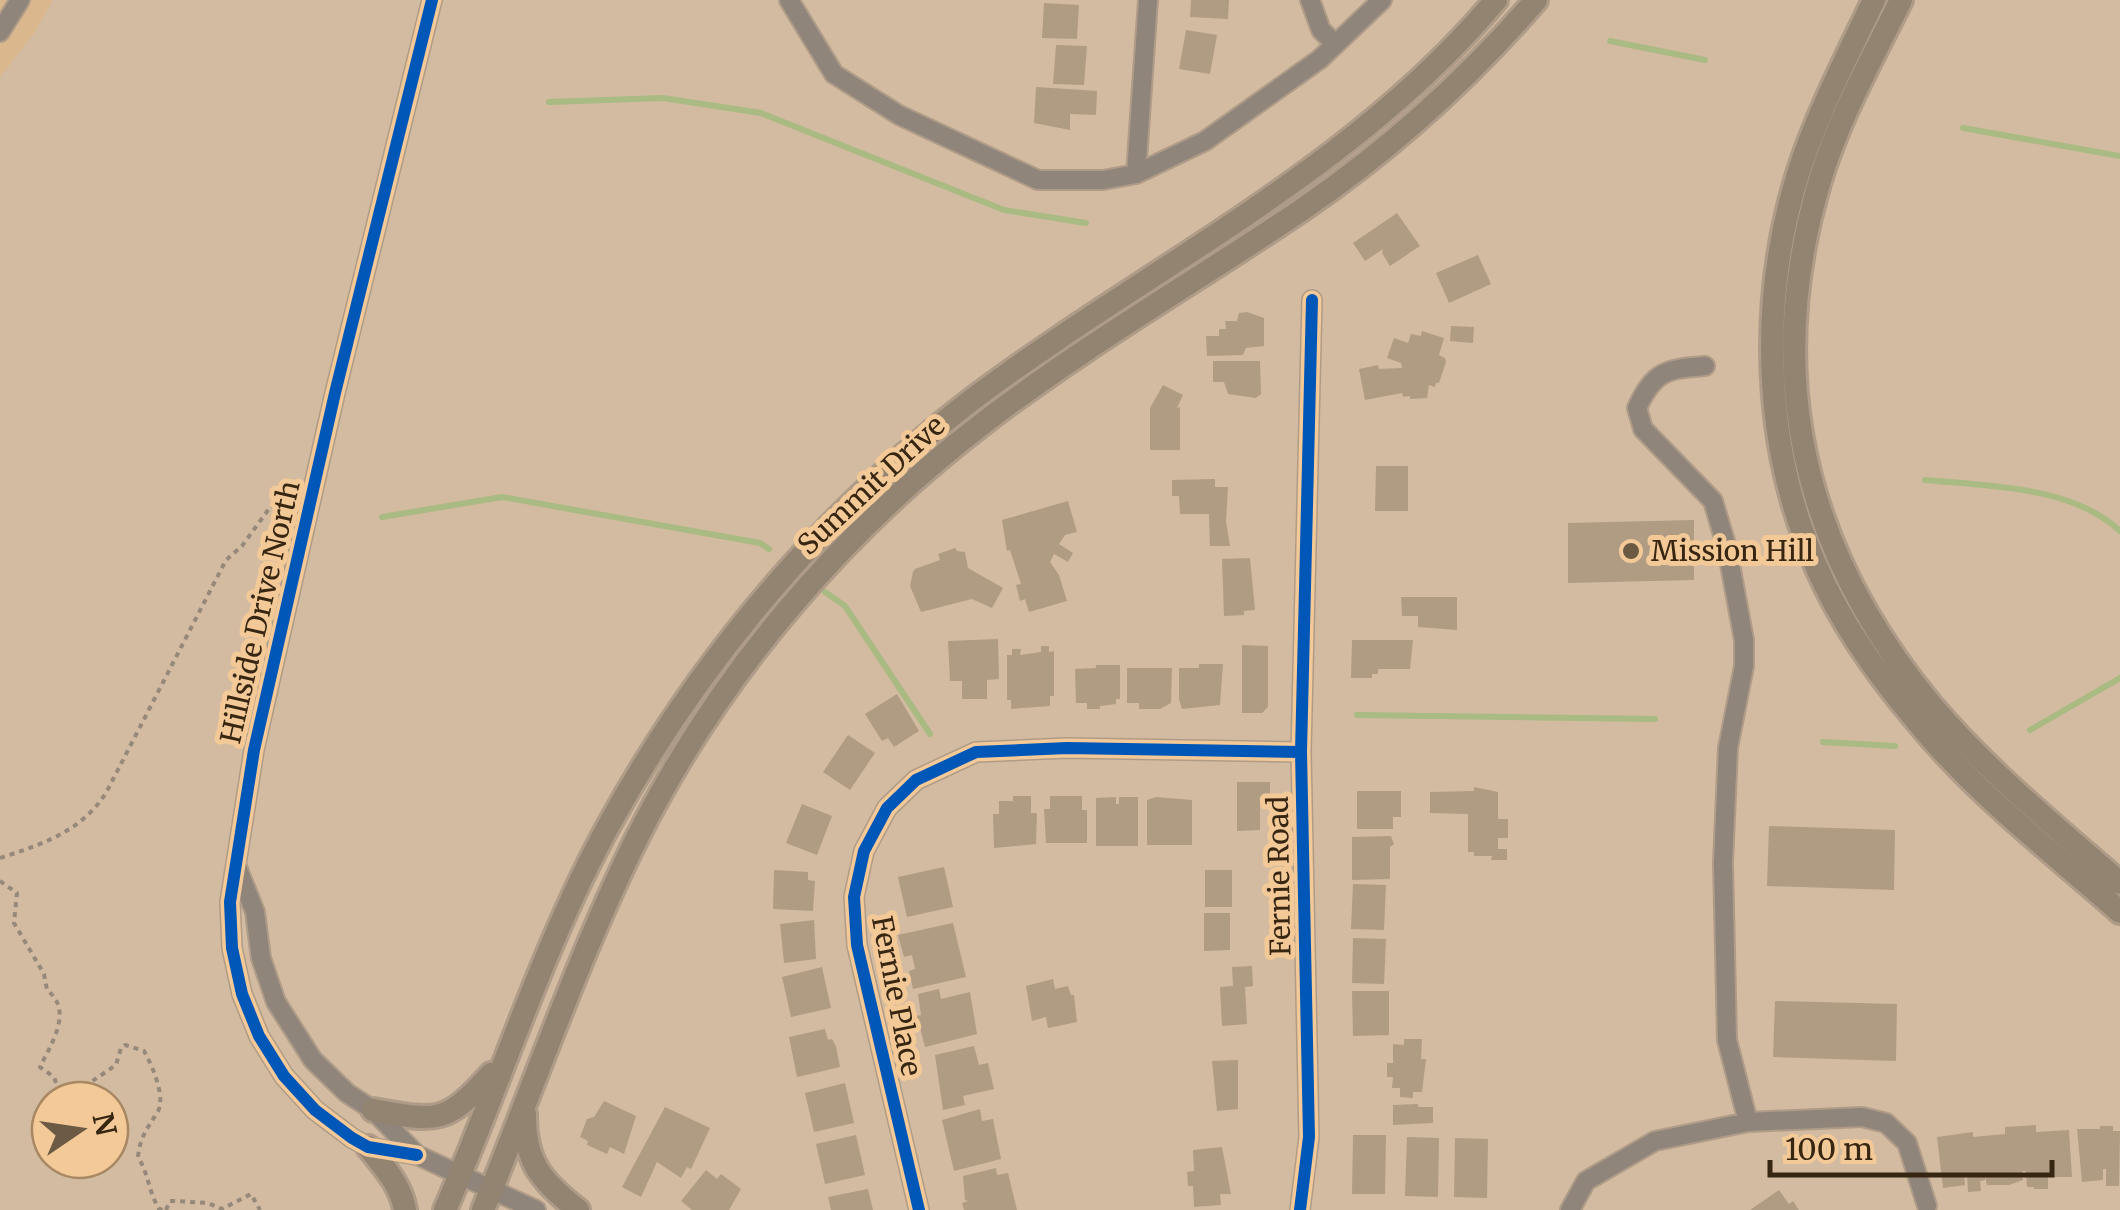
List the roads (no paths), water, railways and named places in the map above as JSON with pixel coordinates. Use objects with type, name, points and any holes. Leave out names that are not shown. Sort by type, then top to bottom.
[{"type":"main road","name":"Summit Drive","points":[[444,1210],[556,936],[610,823],[739,628],[795,563],[881,476],[971,401],[1347,144],[1429,74],[1496,0]]},
{"type":"main road","name":"Summit Drive","points":[[487,1201],[638,836],[692,739],[812,580],[897,495],[985,422],[1072,360],[1305,208],[1362,165],[1448,94],[1536,0]]},
{"type":"main road","points":[[1874,0],[1825,104],[1798,174],[1784,232],[1772,346],[1773,395],[1800,524],[1818,570],[1862,650],[1918,722],[1962,769],[2120,912]]},
{"type":"main road","points":[[1901,0],[1847,109],[1821,178],[1806,234],[1794,343],[1796,390],[1809,480],[1838,559],[1879,634],[1903,668],[1978,754],[2120,884]]},
{"type":"main road","points":[[373,1110],[416,1118],[443,1116],[464,1104],[504,1060]]},
{"type":"main road","points":[[526,1104],[524,1137],[534,1165],[552,1190],[578,1210]]},
{"type":"main road","points":[[368,1147],[388,1170],[402,1195],[405,1210]]},
{"type":"street","points":[[0,32],[20,0]]},
{"type":"street","name":"Hillside Drive North","points":[[432,0],[335,393],[254,750],[230,902],[232,948],[242,994],[271,1056],[299,1093],[333,1125],[368,1147],[417,1155],[460,1176],[487,1201],[536,1210]]},
{"type":"street","points":[[789,0],[834,74],[899,115],[1038,180],[1103,180],[1136,174],[1205,141],[1320,59],[1382,0]]},
{"type":"street","points":[[1136,174],[1148,0]]},
{"type":"street","points":[[1310,0],[1320,30],[1335,44]]},
{"type":"street","name":"Fernie Road","points":[[1300,1210],[1309,1137],[1301,752],[1312,300]]},
{"type":"street","points":[[1706,366],[1660,374],[1648,385],[1637,408],[1643,429],[1712,501],[1726,548],[1744,640],[1744,666],[1725,778],[1722,863],[1727,1040],[1748,1122]]},
{"type":"street","name":"Fernie Place","points":[[919,1210],[856,944],[854,896],[864,851],[887,808],[916,780],[976,752],[1067,748],[1301,752]]},
{"type":"street","name":"Hillside Drive North","points":[[236,867],[255,912],[268,980],[286,1022],[329,1078],[373,1110],[417,1155]]},
{"type":"street","points":[[1570,1210],[1586,1181],[1655,1141],[1748,1122],[1862,1117],[1886,1123],[1906,1143],[1927,1206]]},
{"type":"waterway","points":[[1610,41],[1705,60]]},
{"type":"waterway","points":[[549,102],[663,98],[761,113],[1004,210],[1086,223]]},
{"type":"waterway","points":[[1963,128],[2120,156]]},
{"type":"waterway","points":[[1925,480],[2002,487],[2054,497],[2101,516],[2120,531]]},
{"type":"waterway","points":[[382,517],[502,497],[760,543],[769,549]]},
{"type":"waterway","points":[[825,592],[845,606],[930,734]]},
{"type":"waterway","points":[[2030,730],[2120,678]]},
{"type":"waterway","points":[[1357,715],[1655,719]]},
{"type":"waterway","points":[[1823,742],[1895,746]]},
{"type":"place","name":"Mission Hill","points":[[1631,551]]}]
